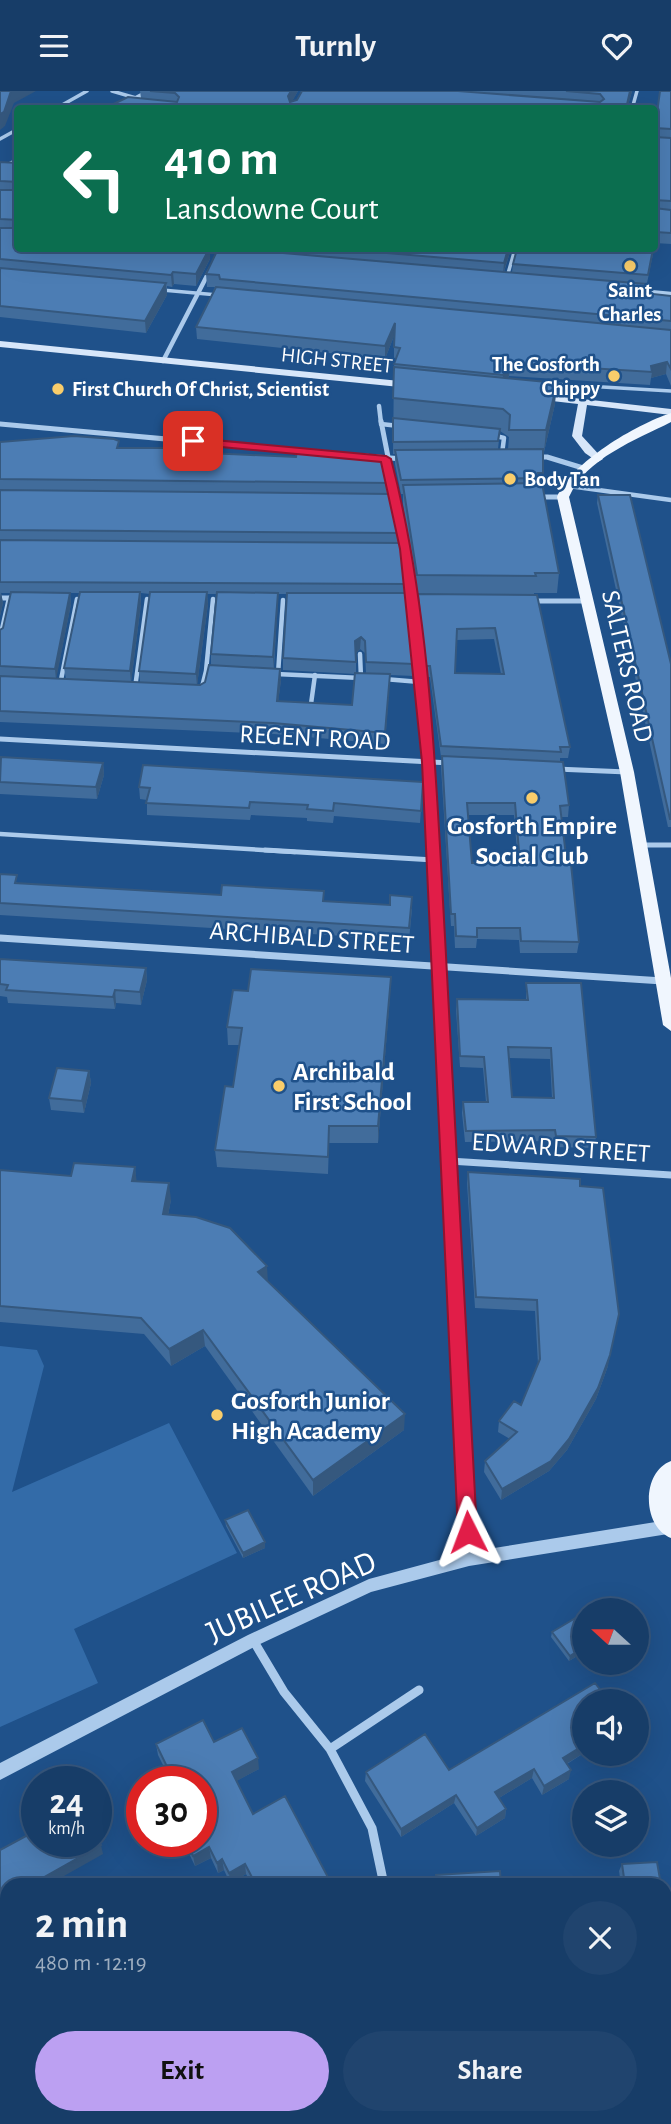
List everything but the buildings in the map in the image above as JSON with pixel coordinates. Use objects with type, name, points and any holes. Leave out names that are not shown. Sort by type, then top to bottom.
[{"type":"main road","name":"HIGH STREET","points":[[0,344],[416,385]]},
{"type":"main road","points":[[531,396],[671,415]]},
{"type":"main road","points":[[583,401],[577,436],[598,459]]},
{"type":"main road","points":[[565,491],[583,468],[671,415]]},
{"type":"main road","name":"SALTERS ROAD","points":[[565,491],[627,772],[671,1025]]},
{"type":"main road","points":[[670,1528],[660,1513],[657,1497],[661,1482],[671,1470]]},
{"type":"street","points":[[123,105],[149,91]]},
{"type":"street","points":[[163,361],[215,260]]},
{"type":"street","points":[[506,280],[520,281]]},
{"type":"street","points":[[630,291],[671,294]]},
{"type":"street","points":[[379,405],[386,459],[406,549],[428,762],[441,966],[469,1559]]},
{"type":"street","points":[[0,424],[317,453]]},
{"type":"street","points":[[331,454],[412,459]]},
{"type":"street","points":[[489,457],[513,457]]},
{"type":"street","points":[[524,457],[547,457],[583,468]]},
{"type":"street","points":[[526,497],[565,491]]},
{"type":"street","points":[[383,499],[409,499]]},
{"type":"street","points":[[0,598],[22,599]]},
{"type":"street","points":[[0,638],[9,599]]},
{"type":"street","points":[[63,599],[88,599]]},
{"type":"street","points":[[135,599],[160,599]]},
{"type":"street","points":[[135,688],[147,599]]},
{"type":"street","points":[[200,599],[225,600]]},
{"type":"street","points":[[272,600],[296,600]]},
{"type":"street","points":[[278,674],[283,600]]},
{"type":"street","points":[[399,601],[426,601]]},
{"type":"street","points":[[521,601],[589,601]]},
{"type":"street","name":"REGENT ROAD","points":[[0,739],[456,764]]},
{"type":"street","points":[[554,768],[627,772]]},
{"type":"street","points":[[640,845],[671,845]]},
{"type":"street","name":"ARCHIBALD STREET","points":[[0,938],[663,981]]},
{"type":"street","name":"EDWARD STREET","points":[[449,1161],[671,1175]]},
{"type":"street","name":"JUBILEE ROAD","points":[[0,1772],[253,1640],[369,1586],[469,1559],[670,1528]]},
{"type":"street","points":[[253,1640],[285,1692],[330,1749],[372,1828],[383,1878]]},
{"type":"street","points":[[330,1749],[419,1690]]},
{"type":"lane","points":[[62,105],[87,91]]},
{"type":"lane","points":[[112,91],[136,98]]},
{"type":"lane","points":[[506,280],[513,252]]},
{"type":"lane","points":[[158,289],[225,296]]},
{"type":"lane","points":[[552,376],[551,384],[671,391]]},
{"type":"lane","points":[[570,400],[576,386]]},
{"type":"lane","points":[[381,424],[408,426]]},
{"type":"lane","points":[[488,435],[504,438],[502,457]]},
{"type":"lane","points":[[565,491],[671,500]]},
{"type":"lane","points":[[393,549],[406,549]]},
{"type":"lane","points":[[60,685],[77,599]]},
{"type":"lane","points":[[201,691],[206,671],[213,600]]},
{"type":"lane","points":[[360,654],[361,678]]},
{"type":"lane","points":[[206,671],[218,671]]},
{"type":"lane","points":[[266,673],[420,681]]},
{"type":"lane","points":[[311,704],[315,675]]},
{"type":"lane","points":[[48,684],[73,685]]},
{"type":"lane","points":[[122,687],[148,689]]},
{"type":"lane","points":[[0,834],[434,860]]},
{"type":"shaded area","points":[[0,1346],[37,1350],[44,1366],[12,1492],[169,1423],[237,1553],[74,1629],[98,1683],[0,1727]]},
{"type":"place","name":"Saint Charles","points":[[630,266]]},
{"type":"place","name":"The Gosforth Chippy","points":[[614,376]]},
{"type":"place","name":"First Church Of Christ, Scientist","points":[[58,389]]},
{"type":"place","name":"Body Tan","points":[[510,479]]},
{"type":"place","name":"Gosforth Empire Social Club","points":[[532,798]]},
{"type":"place","name":"Archibald First School","points":[[279,1086]]},
{"type":"place","name":"Gosforth Junior High Academy","points":[[217,1415]]},
{"type":"route","points":[[193,441],[386,459],[406,549],[428,762],[441,966],[468,1532]]}]
